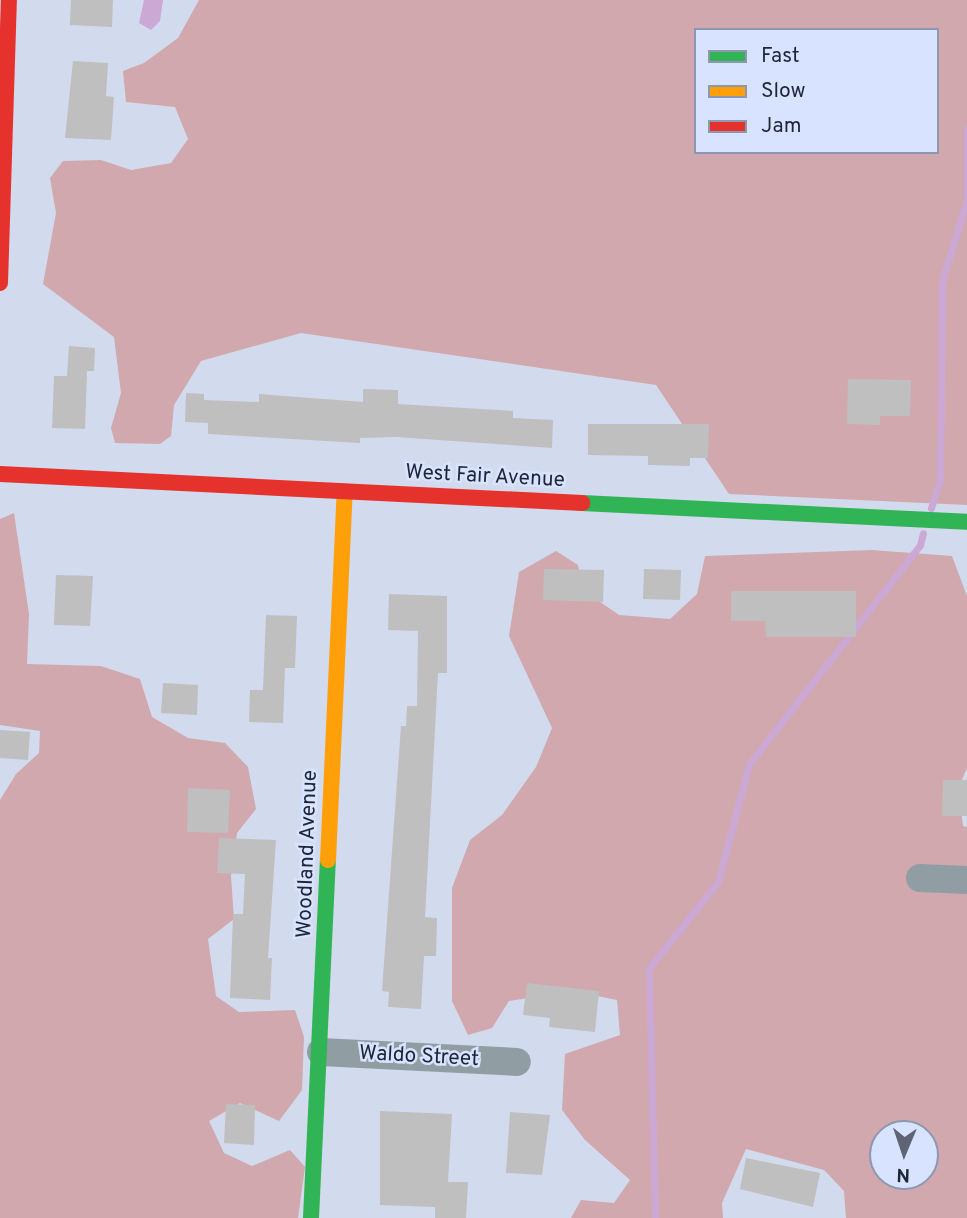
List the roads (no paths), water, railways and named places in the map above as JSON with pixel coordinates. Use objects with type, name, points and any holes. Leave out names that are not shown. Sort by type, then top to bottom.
[{"type":"street","points":[[0,283],[3,104],[9,0]]},
{"type":"street","name":"West Fair Avenue","points":[[0,474],[967,523]]},
{"type":"street","name":"Woodland Avenue","points":[[312,1218],[345,491]]},
{"type":"street","points":[[920,878],[967,880]]},
{"type":"street","name":"Waldo Street","points":[[321,1052],[517,1062]]},
{"type":"waterway","points":[[967,129],[967,196]]},
{"type":"waterway","points":[[931,508],[940,480],[942,281],[967,199]]},
{"type":"waterway","points":[[655,1218],[649,968],[718,882],[749,764],[920,545],[923,533]]}]
